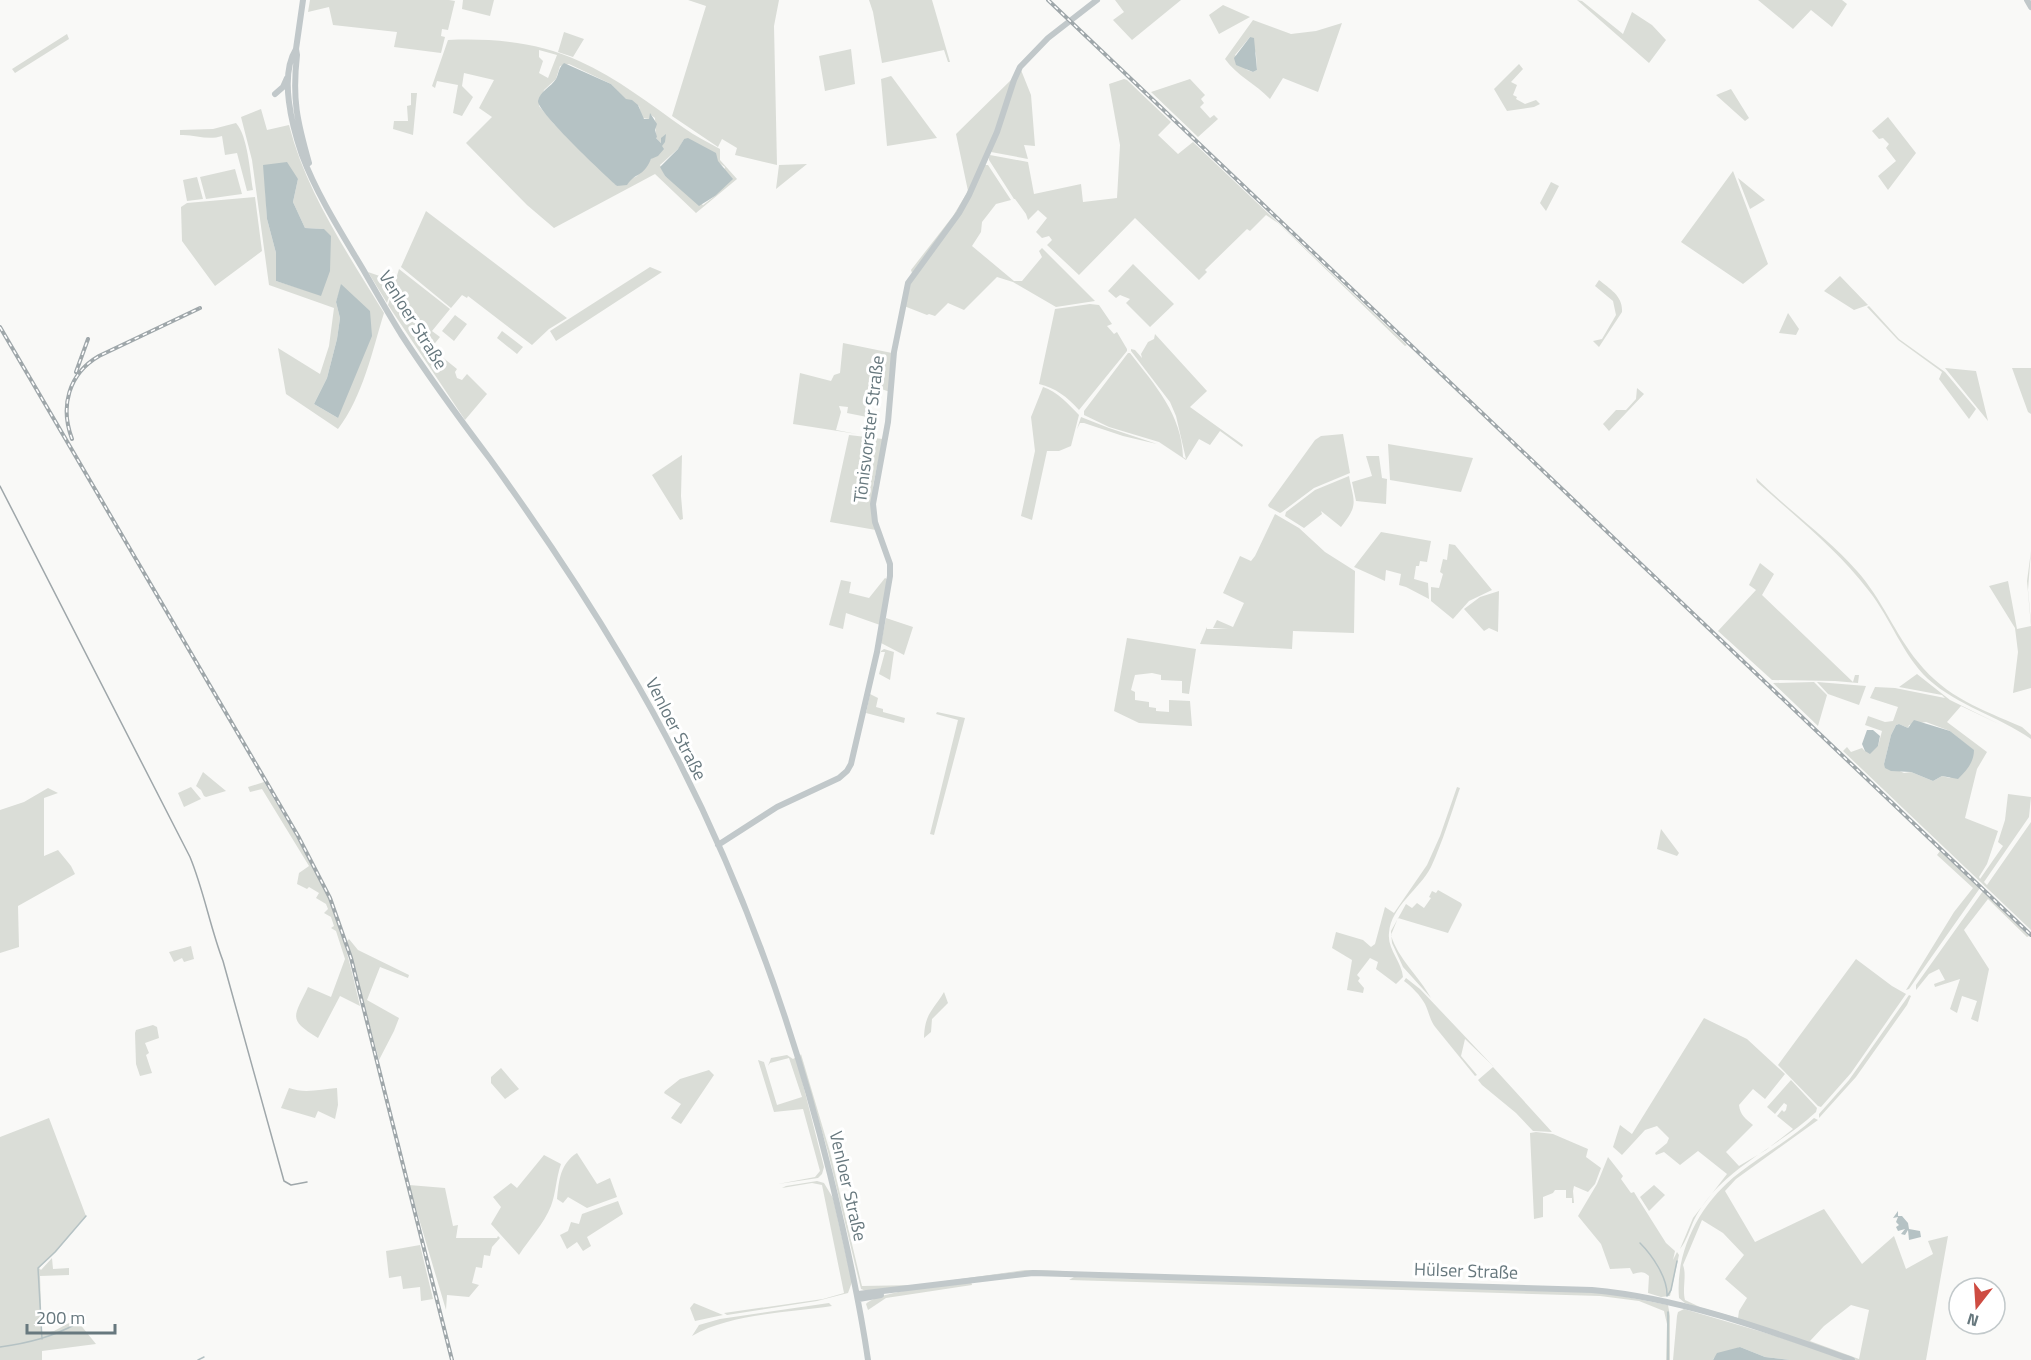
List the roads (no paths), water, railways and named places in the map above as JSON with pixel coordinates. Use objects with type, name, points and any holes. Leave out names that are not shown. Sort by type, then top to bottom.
[{"type":"main road","points":[[291,96],[303,0]]},
{"type":"main road","name":"Tönisvorster Straße","points":[[718,845],[777,807],[839,778],[851,764],[877,652],[890,576],[890,564],[875,522],[873,504],[888,422],[894,352],[906,287],[959,213],[969,195],[997,132],[1018,70],[1037,48],[1097,0]]},
{"type":"main road","points":[[2027,0],[2031,7]]},
{"type":"main road","points":[[275,94],[283,87],[292,54],[296,48]]},
{"type":"main road","points":[[289,69],[291,96]]},
{"type":"main road","name":"Venloer Straße","points":[[291,96],[313,178],[351,249],[400,333],[538,527],[624,661],[682,770],[718,845],[763,954],[807,1086],[862,1312],[868,1360]]},
{"type":"main road","name":"Hülser Straße","points":[[893,1291],[1018,1273],[1582,1289],[1629,1293],[1666,1301],[1852,1360]]},
{"type":"main road","points":[[858,1297],[893,1291]]},
{"type":"main road","points":[[858,1297],[868,1299],[893,1291]]},
{"type":"main road","points":[[862,1312],[868,1299]]},
{"type":"waterway","points":[[42,1339],[38,1268],[86,1216]]},
{"type":"waterway","points":[[1640,1243],[1662,1274],[1667,1296]]},
{"type":"waterway","points":[[1668,1295],[1677,1261]]},
{"type":"waterway","points":[[1668,1312],[1668,1360]]},
{"type":"waterway","points":[[0,1347],[40,1339],[78,1323]]},
{"type":"waterway","points":[[198,1360],[204,1357]]},
{"type":"tram line","points":[[0,486],[190,857],[223,961],[284,1181],[291,1185],[307,1182]]},
{"type":"railway","points":[[1048,0],[2031,935]]},
{"type":"railway","points":[[72,439],[67,415],[69,392],[88,363],[200,308]]},
{"type":"railway","points":[[0,327],[298,836],[330,898],[351,958],[452,1360]]},
{"type":"railway","points":[[76,372],[88,339]]}]
